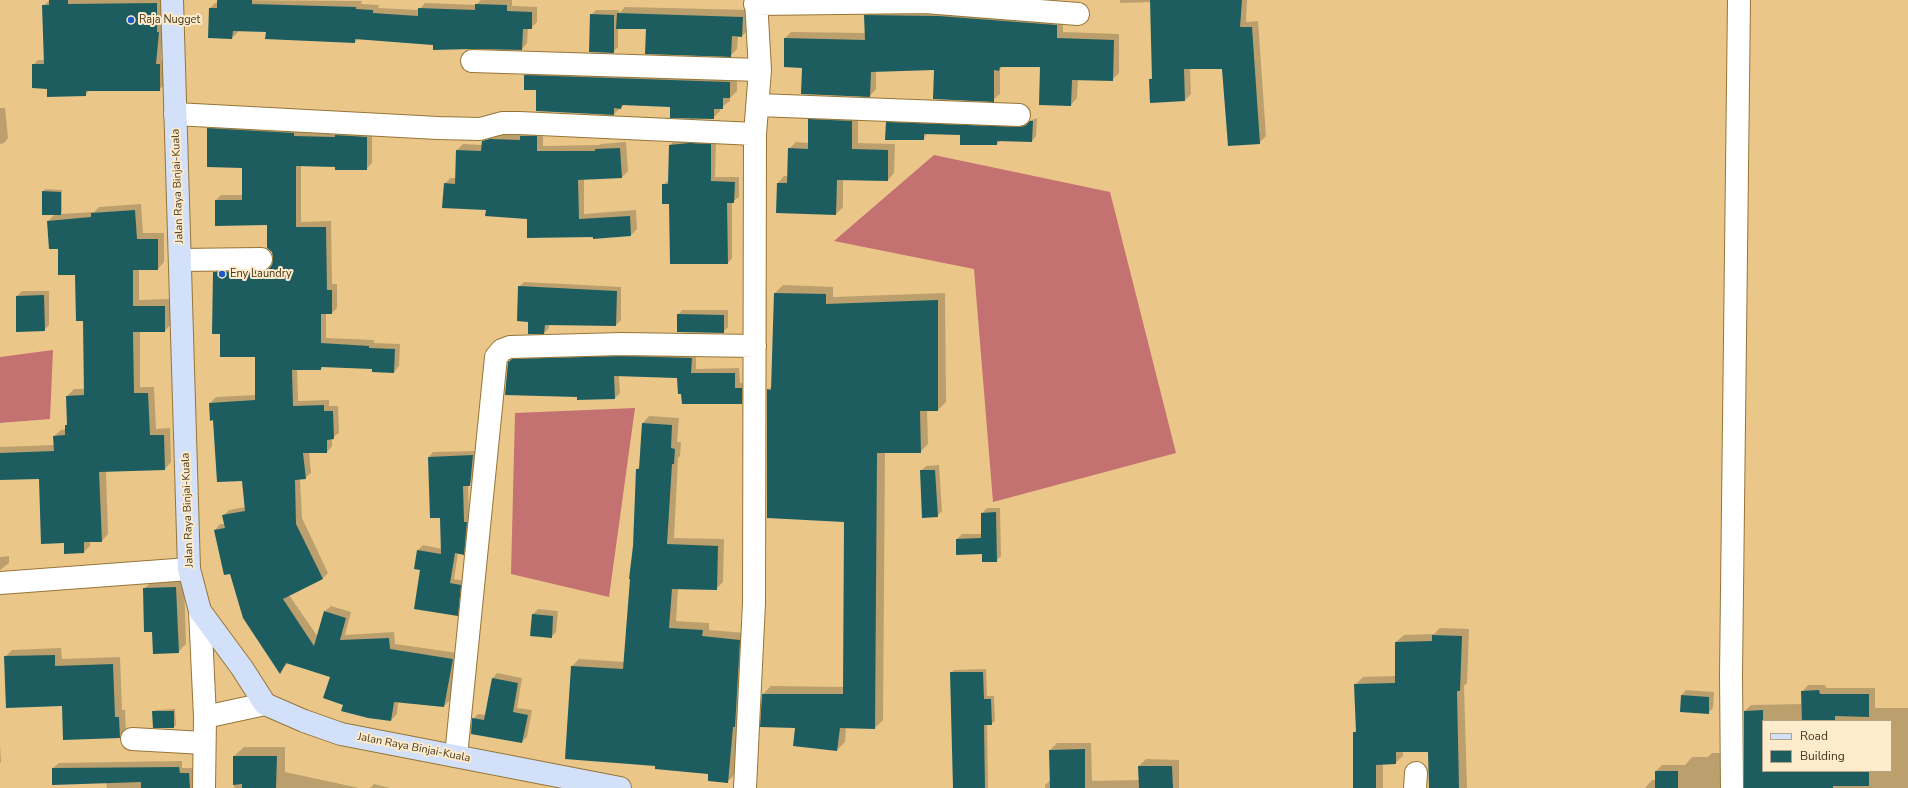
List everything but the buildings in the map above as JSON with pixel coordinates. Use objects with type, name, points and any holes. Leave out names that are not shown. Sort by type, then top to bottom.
[{"type":"main road","name":"Jalan Raya Binjai-Kuala","points":[[172,0],[189,569],[200,611],[242,668],[265,704],[304,721],[341,734],[620,788]]},
{"type":"street","points":[[1732,788],[1731,675],[1739,0]]},
{"type":"street","points":[[745,788],[754,603],[755,134],[760,70],[756,2],[925,2],[1078,14]]},
{"type":"street","points":[[472,61],[760,70]]},
{"type":"street","points":[[758,105],[1020,115]]},
{"type":"street","points":[[175,114],[438,128],[480,129],[502,123],[519,122],[755,134]]},
{"type":"street","points":[[180,260],[261,259]]},
{"type":"street","points":[[456,756],[496,357],[502,350],[510,347],[622,344],[755,346]]},
{"type":"street","points":[[0,583],[189,569]]},
{"type":"street","points":[[200,611],[205,717],[204,788]]},
{"type":"street","points":[[205,717],[265,704]]},
{"type":"street","points":[[132,739],[204,743]]},
{"type":"shaded area","points":[[934,155],[1110,192],[1176,453],[993,502],[974,269],[834,241]]},
{"type":"shaded area","points":[[53,350],[50,419],[0,423],[0,357]]},
{"type":"shaded area","points":[[635,408],[609,597],[511,574],[515,413]]},
{"type":"place","name":"Raja Nugget","points":[[131,20]]},
{"type":"place","name":"Eny Laundry","points":[[222,274]]}]
